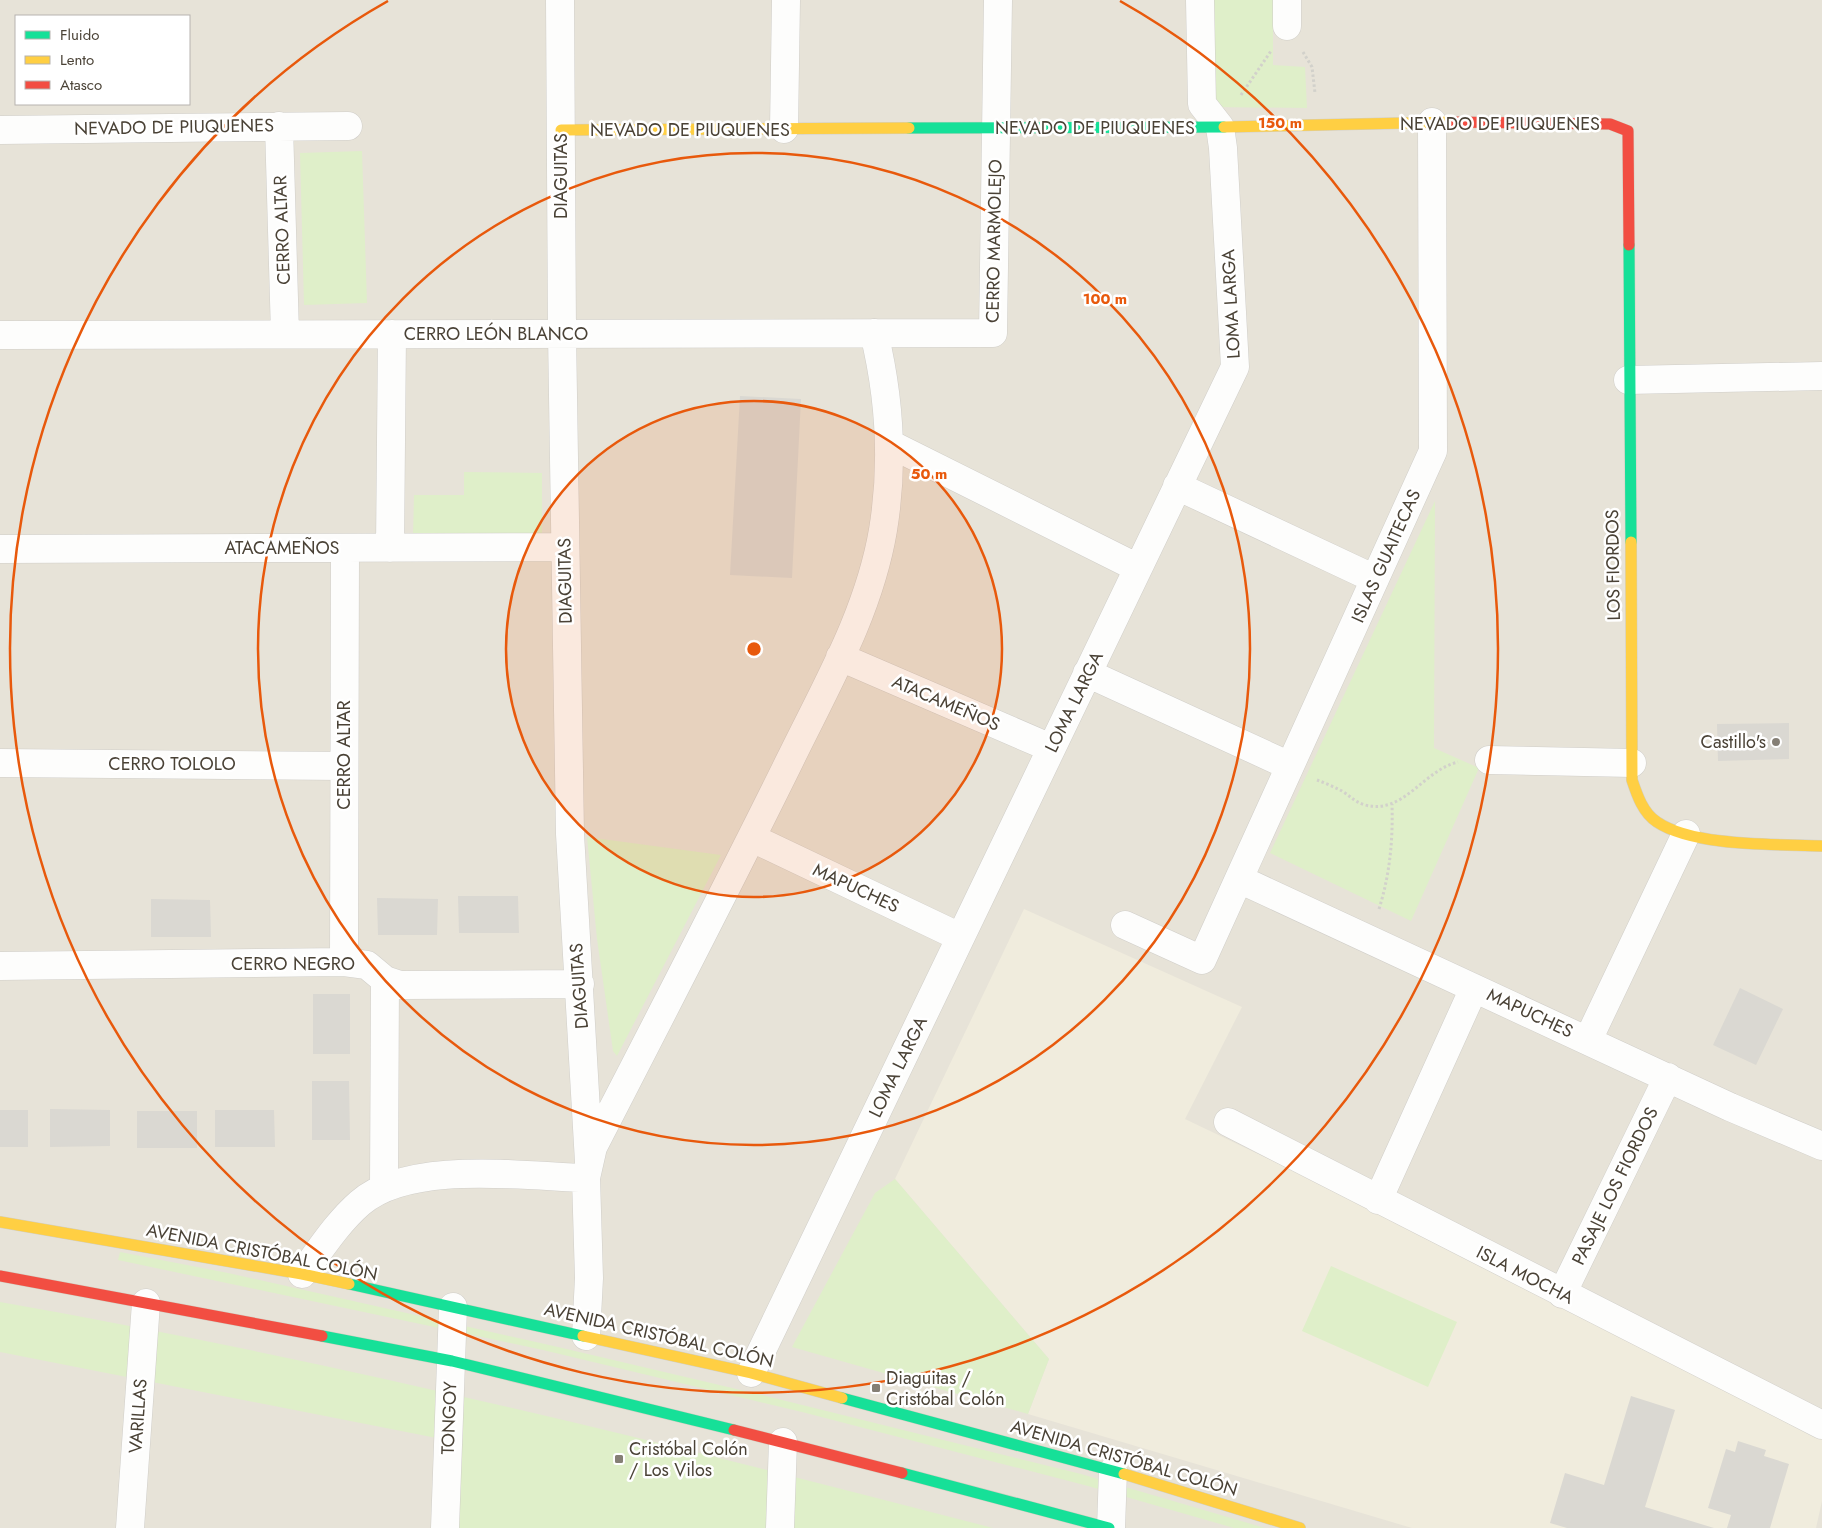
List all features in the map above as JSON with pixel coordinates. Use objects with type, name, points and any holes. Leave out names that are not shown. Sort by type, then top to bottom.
[{"type":"street","name":"DIAGUITAS","points":[[560,0],[562,333],[570,834],[580,984],[587,1170],[589,1278],[586,1336]]},
{"type":"street","points":[[784,129],[786,0]]},
{"type":"street","name":"CERRO MARMOLEJO","points":[[993,332],[998,0]]},
{"type":"street","points":[[1200,0],[1202,104],[1220,127]]},
{"type":"street","name":"NEVADO DE PIUQUENES","points":[[561,130],[1220,127],[1432,122],[1610,124],[1628,131]]},
{"type":"street","name":"ISLAS GUAITECAS","points":[[1125,925],[1202,960],[1433,451],[1432,122]]},
{"type":"street","name":"CERRO ALTAR","points":[[279,126],[285,334]]},
{"type":"street","name":"NEVADO DE PIUQUENES","points":[[0,130],[348,126]]},
{"type":"street","name":"LOMA LARGA","points":[[751,1373],[1235,367],[1223,148],[1220,127]]},
{"type":"street","name":"LOS FIORDOS","points":[[1628,131],[1628,380],[1632,780],[1637,796],[1657,822],[1686,834],[1735,842],[1822,846]]},
{"type":"street","name":"CERRO LEÓN BLANCO","points":[[0,335],[993,332]]},
{"type":"street","name":"DIAGUITAS","points":[[587,1170],[593,1148],[752,838],[840,657],[873,575],[889,488],[890,444],[883,369],[874,333]]},
{"type":"street","points":[[390,548],[392,334]]},
{"type":"street","points":[[1628,380],[1822,376]]},
{"type":"street","points":[[890,444],[1138,568]]},
{"type":"street","points":[[1177,486],[1375,579]]},
{"type":"street","name":"ATACAMEÑOS","points":[[0,549],[565,547]]},
{"type":"street","name":"CERRO ALTAR","points":[[344,962],[345,548]]},
{"type":"street","name":"ATACAMEÑOS","points":[[840,657],[1051,748]]},
{"type":"street","points":[[1087,673],[1290,766]]},
{"type":"street","points":[[1489,760],[1632,763]]},
{"type":"street","name":"CERRO TOLOLO","points":[[0,763],[343,766]]},
{"type":"street","points":[[1588,1040],[1686,834]]},
{"type":"street","name":"MAPUCHES","points":[[752,838],[960,937]]},
{"type":"street","name":"MAPUCHES","points":[[1239,879],[1668,1078],[1795,1136],[1822,1146]]},
{"type":"street","name":"CERRO NEGRO","points":[[0,966],[344,962],[367,964],[385,980],[400,985],[580,984]]},
{"type":"street","points":[[384,1187],[385,980]]},
{"type":"street","points":[[1378,1200],[1474,988]]},
{"type":"street","name":"PASAJE LOS FIORDOS","points":[[1562,1294],[1668,1078]]},
{"type":"street","name":"ISLA MOCHA","points":[[1228,1122],[1822,1425]]},
{"type":"street","points":[[302,1274],[334,1230],[360,1202],[384,1187],[420,1176],[587,1170]]},
{"type":"street","name":"AVENIDA CRISTÓBAL COLÓN","points":[[0,1222],[302,1274],[751,1373],[1113,1471],[1300,1528]]},
{"type":"street","points":[[0,1276],[452,1361],[783,1442],[1110,1528],[1113,1471]]},
{"type":"street","name":"VARILLAS","points":[[130,1528],[146,1303]]},
{"type":"street","name":"TONGOY","points":[[445,1528],[453,1307]]},
{"type":"street","points":[[780,1528],[783,1442]]},
{"type":"path","points":[[1220,127],[1287,13]]},
{"type":"path","points":[[1287,13],[1312,67],[1315,87]]},
{"type":"path","points":[[1290,766],[1365,805],[1379,806],[1402,800],[1433,772],[1451,764],[1470,759],[1489,760]]},
{"type":"path","points":[[1366,938],[1379,908],[1388,878],[1392,846],[1392,804]]},
{"type":"shaded area","points":[[0,0],[1822,0],[1822,1528],[0,1528]]},
{"type":"shaded area","points":[[1024,909],[1242,1007],[1185,1119],[1579,1308],[1822,1421],[1822,1501],[1816,1528],[1412,1528],[1028,1414],[1049,1359],[895,1179]]},
{"type":"green space","points":[[1212,0],[1273,0],[1273,65],[1305,67],[1307,108],[1212,107]]},
{"type":"green space","points":[[362,151],[367,303],[304,305],[300,153]]},
{"type":"green space","points":[[464,472],[542,473],[542,536],[413,536],[414,495],[464,495]]},
{"type":"green space","points":[[1435,501],[1434,748],[1479,768],[1411,921],[1270,853]]},
{"type":"green space","points":[[587,837],[721,855],[617,1056],[613,1051],[597,939]]},
{"type":"green space","points":[[895,1179],[1049,1359],[1028,1414],[792,1347],[875,1193]]},
{"type":"green space","points":[[120,1252],[228,1273],[770,1397],[1081,1474],[1265,1528],[1234,1528],[1088,1486],[802,1412],[543,1350],[118,1260]]},
{"type":"green space","points":[[1331,1266],[1457,1322],[1428,1387],[1302,1331]]},
{"type":"green space","points":[[0,1302],[250,1350],[499,1405],[623,1434],[993,1528],[453,1528],[457,1442],[0,1352]]},
{"type":"building","points":[[740,396],[801,399],[792,578],[730,575]]},
{"type":"building","points":[[1789,723],[1789,759],[1718,761],[1717,724]]},
{"type":"building","points":[[458,896],[518,896],[519,933],[459,933]]},
{"type":"building","points":[[377,898],[438,899],[437,935],[378,935]]},
{"type":"building","points":[[151,899],[210,900],[211,937],[151,937]]},
{"type":"building","points":[[1740,988],[1783,1009],[1756,1065],[1713,1045]]},
{"type":"building","points":[[313,994],[350,994],[350,1054],[313,1054]]},
{"type":"building","points":[[312,1081],[349,1081],[350,1140],[312,1140]]},
{"type":"building","points":[[50,1109],[110,1110],[110,1146],[50,1147]]},
{"type":"building","points":[[0,1110],[28,1110],[28,1147],[0,1147]]},
{"type":"building","points":[[215,1110],[274,1110],[275,1147],[215,1147]]},
{"type":"building","points":[[137,1111],[197,1111],[197,1148],[137,1148]]},
{"type":"building","points":[[1631,1396],[1675,1410],[1645,1507],[1714,1528],[1567,1528],[1550,1523],[1565,1473],[1604,1485]]},
{"type":"building","points":[[1738,1441],[1766,1450],[1764,1456],[1789,1464],[1770,1528],[1727,1528],[1731,1515],[1708,1508],[1726,1449],[1735,1452]]},
{"type":"traffic: fast","points":[[909,128],[1224,127]]},
{"type":"traffic: fast","points":[[1629,245],[1631,542]]},
{"type":"traffic: fast","points":[[349,1284],[583,1336]]},
{"type":"traffic: fast","points":[[322,1336],[452,1361],[734,1430]]},
{"type":"traffic: fast","points":[[842,1398],[1124,1474]]},
{"type":"traffic: fast","points":[[902,1473],[1109,1528]]},
{"type":"traffic: slow","points":[[1224,127],[1452,122]]},
{"type":"traffic: slow","points":[[561,130],[909,128]]},
{"type":"traffic: slow","points":[[1631,542],[1632,780],[1644,809],[1657,822],[1692,836],[1737,843],[1822,846]]},
{"type":"traffic: slow","points":[[0,1222],[302,1274],[349,1284]]},
{"type":"traffic: slow","points":[[583,1336],[751,1373],[842,1398]]},
{"type":"traffic: slow","points":[[1124,1474],[1300,1528]]},
{"type":"traffic: jam","points":[[1452,122],[1610,124],[1628,131],[1629,245]]},
{"type":"traffic: jam","points":[[0,1276],[322,1336]]},
{"type":"traffic: jam","points":[[734,1430],[902,1473]]},
{"type":"place","name":"Castillo's","points":[[1776,742]]},
{"type":"place","name":"Diaguitas / Cristóbal Colón","points":[[876,1388]]},
{"type":"place","name":"Cristóbal Colón / Los Vilos","points":[[619,1459]]}]
